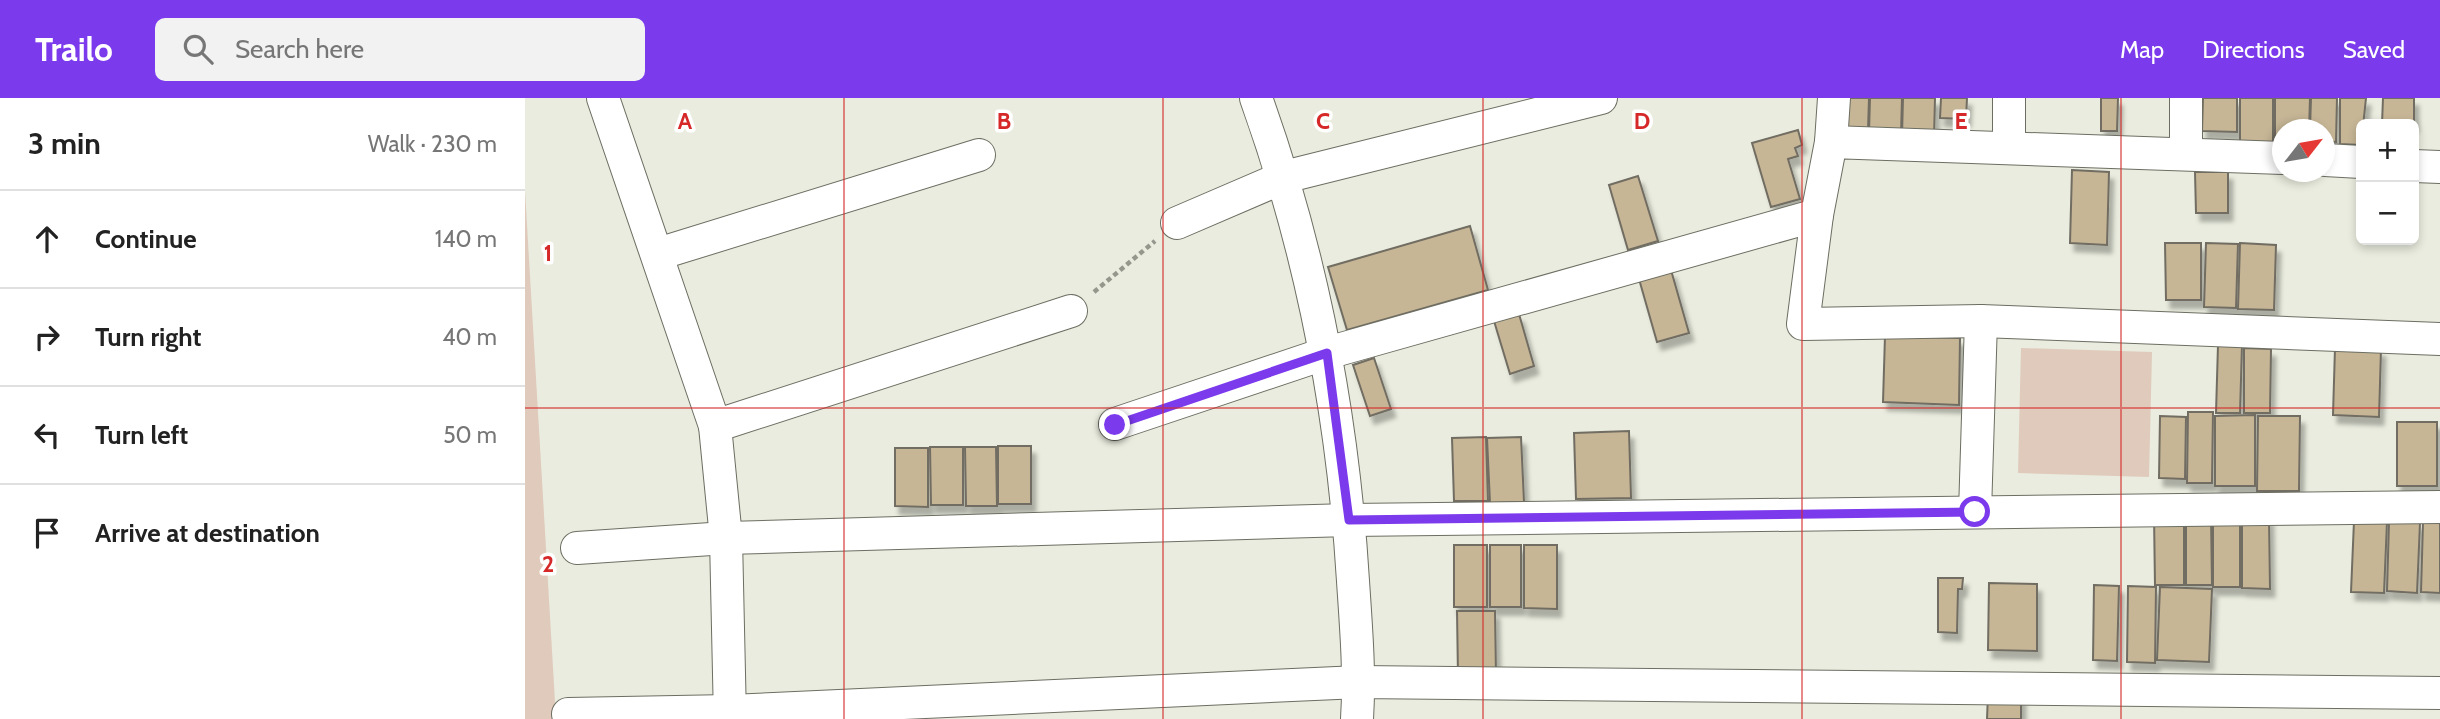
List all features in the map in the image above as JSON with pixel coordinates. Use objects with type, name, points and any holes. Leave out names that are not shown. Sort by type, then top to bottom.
[{"type":"street","points":[[603,98],[715,425],[726,538],[730,715]]},
{"type":"street","points":[[1255,98],[1284,177],[1327,353],[1349,520],[1359,682],[1357,719]]},
{"type":"street","points":[[1177,223],[1284,177],[1601,98]]},
{"type":"street","points":[[1835,98],[1831,142],[1817,215],[1803,324],[1981,321],[2440,339]]},
{"type":"street","points":[[2009,98],[2009,147]]},
{"type":"street","points":[[2186,98],[2186,152]]},
{"type":"street","points":[[1831,142],[2186,152],[2272,157]]},
{"type":"street","points":[[658,254],[979,155]]},
{"type":"street","points":[[2335,161],[2356,162]]},
{"type":"street","points":[[2419,166],[2440,167]]},
{"type":"street","points":[[1115,425],[1327,353],[1817,215]]},
{"type":"street","points":[[715,425],[1071,311]]},
{"type":"street","points":[[1975,512],[1981,321]]},
{"type":"street","points":[[577,548],[726,538],[1349,520],[2440,507]]},
{"type":"street","points":[[569,714],[730,715],[1359,682],[2440,693]]},
{"type":"path","points":[[1071,311],[1177,223]]},
{"type":"shaded area","points":[[525,191],[556,719],[525,719]]},
{"type":"shaded area","points":[[2021,348],[2152,352],[2149,477],[2018,473]]},
{"type":"building","points":[[1837,98],[1869,98],[1868,130],[1836,129]]},
{"type":"building","points":[[1870,98],[1902,98],[1901,134],[1869,132]]},
{"type":"building","points":[[1903,98],[1935,98],[1934,137],[1902,136]]},
{"type":"building","points":[[1941,98],[1967,98],[1966,119],[1940,118]]},
{"type":"building","points":[[2101,98],[2118,98],[2117,131],[2101,131]]},
{"type":"building","points":[[2203,98],[2237,98],[2237,132],[2202,131]]},
{"type":"building","points":[[2240,98],[2273,98],[2272,142],[2240,142]]},
{"type":"building","points":[[2275,98],[2310,98],[2309,119],[2275,119]]},
{"type":"building","points":[[2311,98],[2337,98],[2336,142],[2335,119],[2310,119]]},
{"type":"building","points":[[2340,98],[2366,98],[2364,119],[2356,119],[2356,145],[2340,144]]},
{"type":"building","points":[[2383,98],[2414,98],[2414,119],[2382,119]]},
{"type":"building","points":[[1798,130],[1802,145],[1795,148],[1798,156],[1788,159],[1800,199],[1771,207],[1752,143]]},
{"type":"building","points":[[2072,170],[2109,172],[2107,245],[2070,243]]},
{"type":"building","points":[[2195,172],[2228,172],[2228,213],[2196,213]]},
{"type":"building","points":[[1638,176],[1658,241],[1628,250],[1609,185]]},
{"type":"building","points":[[1470,226],[1488,290],[1347,330],[1328,267]]},
{"type":"building","points":[[2165,243],[2201,243],[2201,300],[2166,300]]},
{"type":"building","points":[[2206,243],[2238,244],[2236,308],[2204,307]]},
{"type":"building","points":[[2240,243],[2276,245],[2274,310],[2238,309]]},
{"type":"building","points":[[1671,270],[1689,333],[1657,342],[1639,279]]},
{"type":"building","points":[[1519,314],[1534,366],[1510,374],[1494,321]]},
{"type":"building","points":[[1885,336],[1960,338],[1959,405],[1883,402]]},
{"type":"building","points":[[2218,345],[2242,345],[2240,413],[2216,413]]},
{"type":"building","points":[[2244,348],[2271,349],[2270,413],[2244,413]]},
{"type":"building","points":[[2335,348],[2381,349],[2379,417],[2333,415]]},
{"type":"building","points":[[1374,358],[1391,409],[1370,416],[1353,365]]},
{"type":"building","points":[[2188,412],[2213,412],[2212,483],[2187,483]]},
{"type":"building","points":[[2255,415],[2255,486],[2215,486],[2215,416]]},
{"type":"building","points":[[2160,416],[2186,417],[2185,479],[2159,478]]},
{"type":"building","points":[[2258,416],[2300,416],[2299,491],[2257,491]]},
{"type":"building","points":[[2397,422],[2437,422],[2437,486],[2397,486]]},
{"type":"building","points":[[1629,431],[1631,498],[1576,499],[1574,433]]},
{"type":"building","points":[[1486,437],[1488,501],[1454,501],[1452,438]]},
{"type":"building","points":[[1521,437],[1524,502],[1490,503],[1487,438]]},
{"type":"building","points":[[998,446],[1031,446],[1031,504],[998,504]]},
{"type":"building","points":[[930,447],[963,447],[963,505],[931,505]]},
{"type":"building","points":[[965,447],[996,447],[997,506],[966,506]]},
{"type":"building","points":[[895,448],[928,448],[928,507],[895,506]]},
{"type":"building","points":[[2154,515],[2184,515],[2184,585],[2155,585]]},
{"type":"building","points":[[2186,516],[2211,516],[2212,585],[2186,585]]},
{"type":"building","points":[[2213,516],[2240,516],[2240,587],[2213,587]]},
{"type":"building","points":[[2242,517],[2269,517],[2270,589],[2242,588]]},
{"type":"building","points":[[2354,521],[2387,522],[2384,593],[2351,592]]},
{"type":"building","points":[[2389,522],[2420,523],[2417,593],[2387,591]]},
{"type":"building","points":[[2423,522],[2440,523],[2440,593],[2421,592]]},
{"type":"building","points":[[1454,545],[1487,545],[1487,607],[1454,607]]},
{"type":"building","points":[[1490,545],[1521,545],[1521,607],[1490,607]]},
{"type":"building","points":[[1524,545],[1557,545],[1557,609],[1524,608]]},
{"type":"building","points":[[1938,578],[1963,578],[1962,589],[1958,589],[1957,633],[1938,632]]},
{"type":"building","points":[[1989,583],[2037,584],[2037,651],[1988,650]]},
{"type":"building","points":[[2094,585],[2119,586],[2117,661],[2093,660]]},
{"type":"building","points":[[2128,586],[2156,587],[2155,663],[2127,662]]},
{"type":"building","points":[[2160,587],[2212,589],[2209,662],[2157,660]]},
{"type":"building","points":[[1457,611],[1495,611],[1496,676],[1458,676]]},
{"type":"building","points":[[1988,694],[2021,695],[2021,719],[1987,719]]},
{"type":"route","points":[[1115,425],[1327,353],[1349,520],[1975,512]]}]
